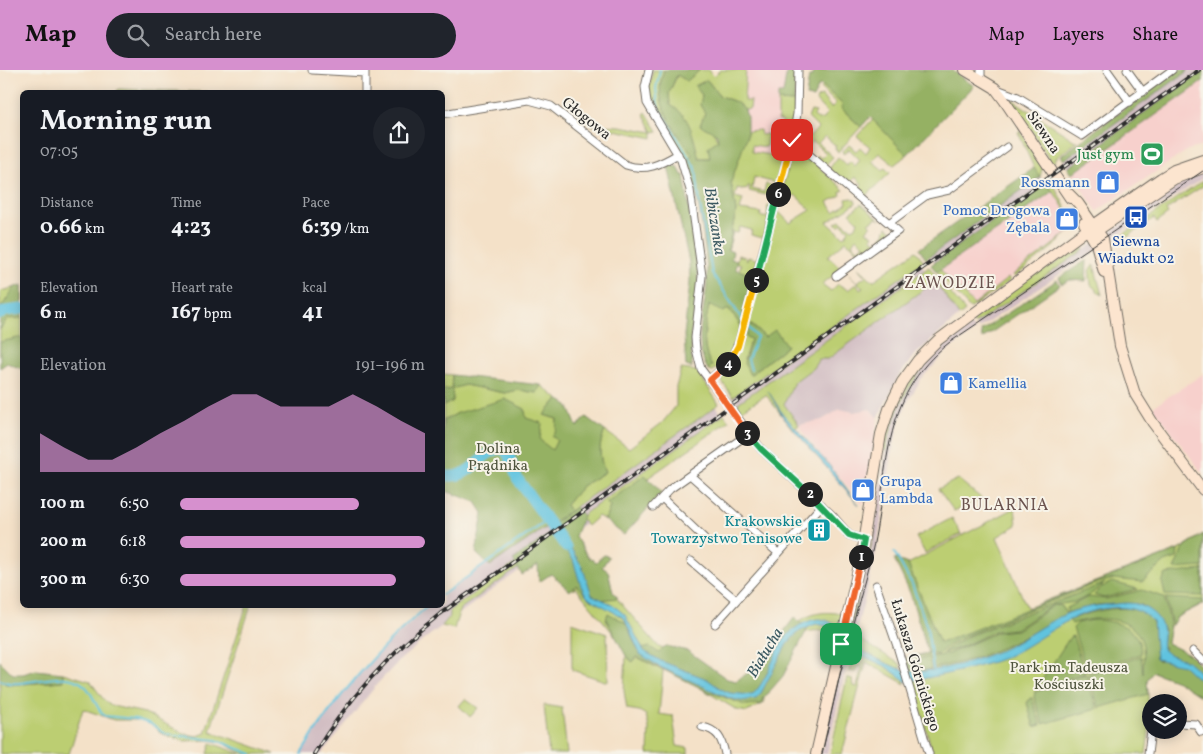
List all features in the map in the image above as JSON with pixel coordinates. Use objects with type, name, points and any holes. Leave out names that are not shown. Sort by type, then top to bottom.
[{"type":"street","points":[[312,70],[365,71],[365,90]]},
{"type":"street","points":[[649,70],[645,87],[647,103],[678,154],[688,180],[701,258],[702,290],[696,323],[696,349],[701,369],[761,449],[822,505],[849,535],[864,540]]},
{"type":"street","points":[[710,380],[724,368],[733,356],[746,319],[792,140],[796,120],[798,70]]},
{"type":"street","name":"Siewna","points":[[965,70],[981,74],[995,88],[1092,229]]},
{"type":"street","points":[[1106,70],[1130,102],[1172,70]]},
{"type":"street","points":[[1127,70],[1143,92]]},
{"type":"street","name":"Siewna","points":[[995,88],[1018,97],[1082,136],[1130,102]]},
{"type":"street","name":"Głogowa","points":[[445,114],[529,100],[541,102],[550,106],[626,165],[640,168],[651,167],[678,154]]},
{"type":"street","points":[[792,140],[858,199],[889,223],[898,233],[836,276]]},
{"type":"street","points":[[889,223],[927,195],[948,190],[1007,147]]},
{"type":"street","points":[[816,754],[864,540],[881,434],[890,406],[902,382],[918,360],[938,340],[1026,276],[1050,264],[1092,229],[1170,172],[1203,160]]},
{"type":"street","points":[[1092,229],[1174,180],[1203,168]]},
{"type":"street","points":[[1092,229],[1103,239],[1110,271],[1109,282],[1120,346],[1136,394],[1153,423],[1203,490]]},
{"type":"street","points":[[653,507],[670,489],[748,434]]},
{"type":"street","points":[[690,475],[778,553]]},
{"type":"street","points":[[662,498],[704,538]]},
{"type":"street","points":[[715,624],[822,505]]},
{"type":"street","points":[[692,561],[736,600]]},
{"type":"street","name":"Łukasza Górnickiego","points":[[876,585],[902,662],[929,754]]},
{"type":"street","points":[[1193,652],[1203,661]]},
{"type":"street","points":[[812,754],[824,716]]},
{"type":"street","points":[[1187,723],[1196,724],[1201,732]]},
{"type":"street","points":[[702,727],[720,736],[725,754]]},
{"type":"street","points":[[1148,754],[1150,739]]},
{"type":"shaded area","points":[[739,70],[795,70],[792,127],[784,157],[742,150],[745,110]]},
{"type":"shaded area","points":[[1189,70],[1202,70],[1068,168],[1063,161]]},
{"type":"shaded area","points":[[1203,81],[1203,146],[1188,150],[1097,211],[1072,174]]},
{"type":"shaded area","points":[[1203,169],[1203,178],[978,329],[975,324]]},
{"type":"shaded area","points":[[1040,177],[1045,184],[935,262],[930,256]]},
{"type":"shaded area","points":[[1053,191],[1073,222],[1072,230],[974,305],[940,269]]},
{"type":"shaded area","points":[[920,263],[925,269],[738,403],[733,397]]},
{"type":"shaded area","points":[[935,281],[959,316],[916,354],[898,377],[878,418],[870,409],[854,412],[840,409],[822,420],[799,425],[784,404],[794,382],[813,368],[819,358],[828,359]]},
{"type":"shaded area","points":[[972,326],[975,331],[947,351],[921,379],[907,403],[899,422],[892,453],[875,559],[844,677],[827,754],[821,754],[837,680],[871,551],[886,452],[893,420],[905,392],[925,364],[946,344]]},
{"type":"shaded area","points":[[1203,374],[1203,474],[1153,407]]},
{"type":"shaded area","points":[[714,404],[726,422],[431,634],[401,659],[378,683],[322,754],[301,754],[339,699],[373,658],[427,608],[445,608],[445,595]]},
{"type":"shaded area","points":[[840,409],[854,412],[870,409],[878,418],[863,505],[806,437],[799,425],[822,420]]},
{"type":"green space","points":[[653,70],[664,70],[660,93],[672,125],[692,154],[687,161],[650,102],[648,92]]},
{"type":"green space","points":[[664,70],[700,70],[687,81],[677,75],[669,93],[670,105],[683,115],[690,127],[699,158],[710,158],[708,147],[718,140],[717,134],[700,125],[705,113],[700,105],[702,95],[695,86],[707,80],[720,96],[736,102],[745,110],[747,117],[747,136],[731,182],[736,211],[728,250],[733,252],[731,259],[737,260],[735,269],[753,275],[741,326],[729,309],[723,312],[709,305],[704,336],[706,352],[712,366],[708,370],[700,347],[707,275],[698,202],[687,161],[692,154],[666,115],[662,104],[660,93]]},
{"type":"green space","points":[[700,70],[708,70],[714,76],[720,70],[746,70],[744,101],[751,101],[750,109],[745,110],[736,102],[720,96],[707,80],[695,86],[702,95],[706,113],[718,141],[710,158],[699,158],[670,105],[669,93],[678,74],[687,80]]},
{"type":"green space","points":[[787,70],[795,70],[794,102],[778,101],[778,94],[783,94]]},
{"type":"green space","points":[[814,70],[952,70],[974,86],[907,155],[870,117],[861,127],[841,108],[843,105],[823,86],[819,85],[813,98],[806,96],[809,76],[813,76]]},
{"type":"green space","points":[[1175,70],[1189,70],[1064,160],[1061,156]]},
{"type":"green space","points":[[1203,70],[1203,81],[1072,174],[1068,168]]},
{"type":"green space","points":[[823,86],[843,105],[841,108],[861,127],[838,152],[835,148],[836,146],[825,136],[818,143],[833,157],[826,165],[815,158],[817,155],[821,158],[826,153],[812,141],[808,147],[804,148],[797,142],[802,130],[810,137],[818,128],[808,118],[811,111],[816,112],[814,116],[818,120],[823,119],[827,113],[816,101],[817,98],[822,96],[831,108],[836,103],[821,89]]},
{"type":"green space","points":[[1010,98],[1075,141],[1078,141],[1058,156],[1052,164]]},
{"type":"green space","points":[[778,101],[794,102],[795,117],[790,134],[784,130],[782,121],[778,121]]},
{"type":"green space","points":[[646,112],[658,131],[653,132],[644,114]]},
{"type":"green space","points":[[873,119],[907,155],[894,165],[879,153],[872,161],[890,173],[864,198],[856,191],[862,184],[855,177],[849,183],[852,185],[850,185],[829,169],[838,157],[847,165],[850,161],[855,166],[860,160],[849,149],[844,154],[842,152],[849,145],[856,151],[860,147],[866,153],[870,147],[857,136]]},
{"type":"green space","points":[[591,125],[620,126],[653,132],[653,138]]},
{"type":"green space","points":[[760,130],[761,135],[768,134],[766,147],[752,145],[752,152],[784,157],[789,139],[778,184],[754,177],[752,189],[764,192],[766,184],[777,187],[774,197],[749,191],[750,186],[746,190],[737,188],[735,197],[743,199],[740,210],[761,213],[760,216],[767,218],[768,205],[772,206],[763,238],[751,235],[752,230],[740,227],[738,233],[733,232],[728,250],[736,211],[731,182],[747,131]]},
{"type":"green space","points":[[1020,131],[1043,165],[1040,177],[1018,132]]},
{"type":"green space","points":[[793,147],[797,147],[844,190],[840,192],[841,195],[828,202],[834,212],[847,203],[846,199],[852,198],[856,201],[856,203],[827,222],[844,237],[849,230],[841,223],[839,226],[835,223],[840,220],[852,229],[856,227],[858,221],[850,213],[861,204],[880,220],[877,218],[869,223],[871,225],[866,231],[873,235],[871,238],[877,243],[887,227],[894,233],[873,248],[870,246],[868,248],[856,238],[852,244],[859,250],[863,245],[867,248],[862,254],[846,241],[828,256],[842,269],[822,284],[831,291],[838,284],[848,290],[857,283],[860,290],[863,288],[857,282],[866,276],[858,267],[873,281],[916,251],[924,261],[733,397],[721,380],[717,383],[717,379],[738,351],[777,210],[790,223],[811,210],[795,195],[783,200],[780,197]],"holes":[[[751,324],[765,337],[787,346],[750,375],[744,359],[751,339],[747,337]]]},
{"type":"green space","points":[[668,166],[678,167],[682,175],[684,175],[698,267],[698,297],[691,333],[692,368],[686,366],[684,335],[690,281],[689,262]]},
{"type":"green space","points":[[1034,168],[1040,177],[926,259],[919,249]]},
{"type":"green space","points":[[1203,181],[1203,186],[1166,210],[1168,214],[1157,222],[1154,218],[1123,240],[1121,239],[1121,236]]},
{"type":"green space","points":[[1045,184],[1053,191],[937,272],[931,265]]},
{"type":"green space","points":[[1054,185],[1073,221],[1053,191],[1047,186]]},
{"type":"green space","points":[[1073,222],[1076,228],[1067,234],[1072,230]]},
{"type":"green space","points":[[1059,240],[1015,277],[1013,275]]},
{"type":"green space","points":[[1080,245],[1084,250],[975,324],[972,320],[1025,279],[1055,264]]},
{"type":"green space","points":[[738,255],[745,257],[747,261],[748,257],[759,260],[753,276],[739,271],[741,264],[736,263]]},
{"type":"green space","points":[[1087,260],[1086,281],[1070,280],[1062,284],[1059,278]]},
{"type":"green space","points":[[1094,265],[1102,295],[1091,285],[1089,270]]},
{"type":"green space","points":[[929,267],[965,311],[959,316],[935,281],[828,359],[819,359],[813,368],[794,382],[784,404],[799,425],[793,430],[766,395],[739,412],[738,403]]},
{"type":"green space","points":[[940,269],[974,305],[1008,278],[1010,281],[970,309],[937,272]]},
{"type":"green space","points":[[1057,280],[1060,285],[982,339],[981,331]]},
{"type":"green space","points":[[20,286],[20,360],[0,356],[0,291]]},
{"type":"green space","points":[[20,286],[20,318],[7,319],[0,330],[0,309],[15,287]]},
{"type":"green space","points":[[709,305],[729,309],[741,326],[731,357],[718,370],[717,368],[712,371],[708,370],[712,366],[708,359],[705,344],[705,328]]},
{"type":"green space","points":[[750,324],[765,337],[775,330],[787,346],[750,375],[744,363],[751,339],[746,337]]},
{"type":"green space","points":[[956,331],[960,334],[932,358],[921,371],[902,401],[895,417],[886,452],[882,446],[899,393],[925,356]]},
{"type":"green space","points":[[20,338],[20,368],[7,363],[0,368],[0,342]]},
{"type":"green space","points":[[681,369],[697,371],[719,404],[570,511],[566,505],[582,486],[605,472],[601,462],[600,451],[605,431],[629,448],[662,423],[676,406],[676,387]]},
{"type":"green space","points":[[445,374],[452,375],[452,389],[465,385],[505,393],[518,390],[537,393],[541,385],[558,399],[544,415],[557,419],[556,451],[485,508],[458,413],[445,420],[445,405],[453,401],[452,390],[445,390]]},
{"type":"green space","points":[[452,375],[541,385],[537,393],[518,390],[505,393],[465,385],[452,389]]},
{"type":"green space","points":[[452,389],[453,401],[445,405],[445,390]]},
{"type":"green space","name":"Dolina Prądnika","points":[[505,399],[525,409],[526,418],[542,423],[540,440],[552,450],[557,440],[552,436],[556,431],[557,419],[544,415],[558,399],[568,405],[577,427],[586,417],[605,431],[600,451],[601,462],[605,472],[582,486],[566,505],[570,511],[490,566],[476,553],[483,513],[476,502],[445,491],[445,420],[458,413]]},
{"type":"green space","points":[[724,414],[729,421],[648,478],[646,476],[607,503],[610,507],[605,520],[598,516],[587,526],[580,517]]},
{"type":"green space","points":[[645,475],[662,493],[624,535],[605,520],[610,507],[607,503]]},
{"type":"green space","points":[[958,479],[982,499],[954,511],[938,489]]},
{"type":"green space","points":[[576,507],[583,516],[575,536],[588,557],[596,562],[604,555],[609,557],[602,567],[608,571],[613,592],[618,598],[591,601],[576,585],[570,591],[551,574],[539,582],[538,565],[522,575],[513,560],[550,534],[547,528]]},
{"type":"green space","name":"Park im. Tadeusza Kościuszki","points":[[1015,508],[1017,525],[997,537],[1027,608],[1178,550],[1203,534],[1203,604],[1177,617],[1170,627],[1164,653],[1147,680],[1148,694],[1142,694],[1142,739],[1148,739],[1146,754],[933,754],[906,658],[928,653],[939,643],[908,564]]},
{"type":"green space","points":[[952,518],[961,534],[925,553],[916,537]]},
{"type":"green space","points":[[875,531],[850,629],[861,640],[900,664],[905,684],[866,662],[842,754],[830,754],[847,677],[852,679],[853,686],[857,687],[862,667],[858,666],[855,672],[849,671],[852,662],[856,660],[846,647],[828,633],[813,631],[804,633],[764,698],[764,703],[747,712],[737,710],[617,638],[575,587],[574,590],[557,577],[611,592],[659,647],[747,691],[791,627],[797,623],[815,614],[834,613],[842,614],[840,620],[848,627]]},
{"type":"green space","points":[[1203,534],[1203,567],[1174,569],[1183,548]]},
{"type":"green space","points":[[551,538],[554,543],[460,609],[454,629],[442,626],[450,616],[450,610]]},
{"type":"green space","points":[[1178,550],[1177,558],[1165,562],[1142,582],[1114,579],[1097,583],[967,635],[948,646],[939,654],[931,655],[930,651],[929,655],[906,658],[928,653],[910,593],[894,559],[908,564],[940,643]]},
{"type":"green space","points":[[1203,570],[1203,596],[1165,595],[1162,582],[1166,574]]},
{"type":"green space","points":[[1112,582],[1138,589],[1104,598],[1094,595],[1102,587]]},
{"type":"green space","points":[[1105,583],[1090,595],[1076,602],[1052,605],[1016,629],[995,631],[962,647],[943,653],[968,636]]},
{"type":"green space","points":[[1142,590],[1164,597],[1170,623],[1167,643],[1189,654],[1203,668],[1203,698],[1177,681],[1153,672],[1147,680],[1148,694],[1142,694],[1142,696],[1099,708],[1088,674],[1141,656],[1143,674],[1144,654],[1142,642],[1130,626],[1121,622],[1101,619],[1072,624],[1069,620],[1102,610],[1129,609],[1140,611],[1149,616],[1154,625],[1156,659],[1159,661],[1165,647],[1162,647],[1164,629],[1142,605],[1098,605],[1067,613],[1067,608],[1088,597],[1106,599]]},
{"type":"green space","points":[[1166,598],[1203,600],[1203,603],[1177,617],[1172,625]]},
{"type":"green space","points":[[1054,605],[1062,606],[1066,614],[987,654],[934,668],[931,657],[948,654],[997,632],[1017,630]]},
{"type":"green space","points":[[246,608],[250,608],[210,731],[275,754],[244,754],[221,742],[209,740],[184,741],[162,734],[152,725],[139,720],[114,720],[83,709],[69,754],[0,754],[0,681],[8,685],[62,681],[63,673],[90,681],[104,700],[112,706],[145,713],[185,734],[198,736],[205,733]]},
{"type":"green space","points":[[608,613],[626,623],[638,650],[650,647],[659,653],[666,646],[688,651],[727,679],[736,681],[757,667],[794,618],[808,628],[783,676],[763,699],[763,704],[745,705],[709,692],[637,657],[633,662],[626,656],[606,619]]},
{"type":"green space","points":[[1093,620],[1118,624],[1132,631],[1137,637],[1141,654],[1087,672],[1073,628],[1078,623]]},
{"type":"green space","points":[[572,622],[607,634],[608,682],[572,670]]},
{"type":"green space","points":[[1073,636],[1085,673],[1036,689],[1070,637]]},
{"type":"green space","points":[[626,656],[633,662],[637,657],[663,671],[659,714],[673,716],[677,746],[688,748],[688,754],[648,754],[649,728],[646,715],[639,711],[627,709],[624,691]]},
{"type":"green space","points":[[929,657],[932,669],[910,672],[908,661]]},
{"type":"green space","points":[[0,661],[13,674],[23,674],[36,670],[63,673],[63,681],[8,685],[0,681]]},
{"type":"green space","points":[[1086,674],[1097,709],[1043,724],[1034,697],[1035,692]]},
{"type":"green space","points":[[1032,698],[1041,725],[1034,727],[1027,703]]},
{"type":"green space","points":[[465,699],[478,708],[470,717],[459,706]]},
{"type":"green space","points":[[544,705],[562,708],[567,754],[549,754]]},
{"type":"green space","points":[[211,743],[241,754],[208,754]]},
{"type":"water","points":[[768,391],[783,414],[829,465],[859,505],[783,417]]},
{"type":"water","points":[[561,533],[582,566],[592,595],[612,604],[625,615],[644,651],[661,661],[707,679],[730,693],[752,695],[760,686],[782,643],[789,634],[799,626],[812,620],[826,620],[832,623],[862,650],[893,666],[913,672],[947,668],[991,654],[1009,646],[1059,617],[1074,611],[1126,603],[1139,605],[1155,615],[1162,627],[1163,649],[1167,653],[1191,664],[1203,676],[1203,684],[1183,665],[1156,659],[1153,622],[1144,614],[1134,610],[1110,608],[1085,613],[1074,618],[1004,658],[968,669],[907,682],[885,666],[860,655],[831,627],[816,624],[798,632],[787,644],[756,699],[741,701],[729,698],[660,667],[640,654],[624,618],[587,597],[581,586],[573,560],[557,537]]},
{"type":"waterway","name":"Bibiczanka","points":[[660,70],[656,88],[658,106],[696,169],[700,206],[712,273],[743,321]]},
{"type":"waterway","name":"Białucha","points":[[0,314],[6,311],[20,309]]},
{"type":"waterway","name":"Bibiczanka","points":[[746,324],[757,337],[748,359],[751,370]]},
{"type":"waterway","name":"Białucha","points":[[445,475],[460,475],[487,455],[503,448],[509,456],[517,478],[566,547]]},
{"type":"waterway","points":[[445,593],[548,520]]},
{"type":"waterway","name":"Bibiczanka","points":[[894,552],[912,584],[927,627],[933,669]]},
{"type":"waterway","points":[[301,754],[328,713],[359,674],[393,638],[426,608]]},
{"type":"waterway","points":[[0,680],[9,683],[54,678],[76,680],[88,689],[105,716],[136,719],[151,724],[165,734],[216,740],[252,754]]},
{"type":"tram line","points":[[822,754],[872,552],[891,438],[898,412],[910,387],[927,364],[950,342],[1203,171]]},
{"type":"railway","points":[[314,754],[355,696],[371,678],[404,645],[440,614],[1199,70]]},
{"type":"place","name":"Just gym","points":[[1152,154]]},
{"type":"place","name":"Rossmann","points":[[1108,182]]},
{"type":"place","name":"Siewna Wiadukt 02","points":[[1136,217]]},
{"type":"place","name":"Pomoc Drogowa Zębala","points":[[1067,219]]},
{"type":"place","name":"Kamellia","points":[[951,383]]},
{"type":"place","name":"Grupa Lambda","points":[[863,490]]},
{"type":"place","name":"Krakowskie Towarzystwo Tenisowe","points":[[819,530]]},
{"type":"district","name":"ZAWODZIE","points":[[950,282]]},
{"type":"district","name":"BULARNIA","points":[[1005,504]]},
{"type":"route","points":[[792,140],[738,346],[729,363],[710,380],[748,434],[761,449],[832,515],[849,535],[864,540],[853,597],[841,644]]}]
